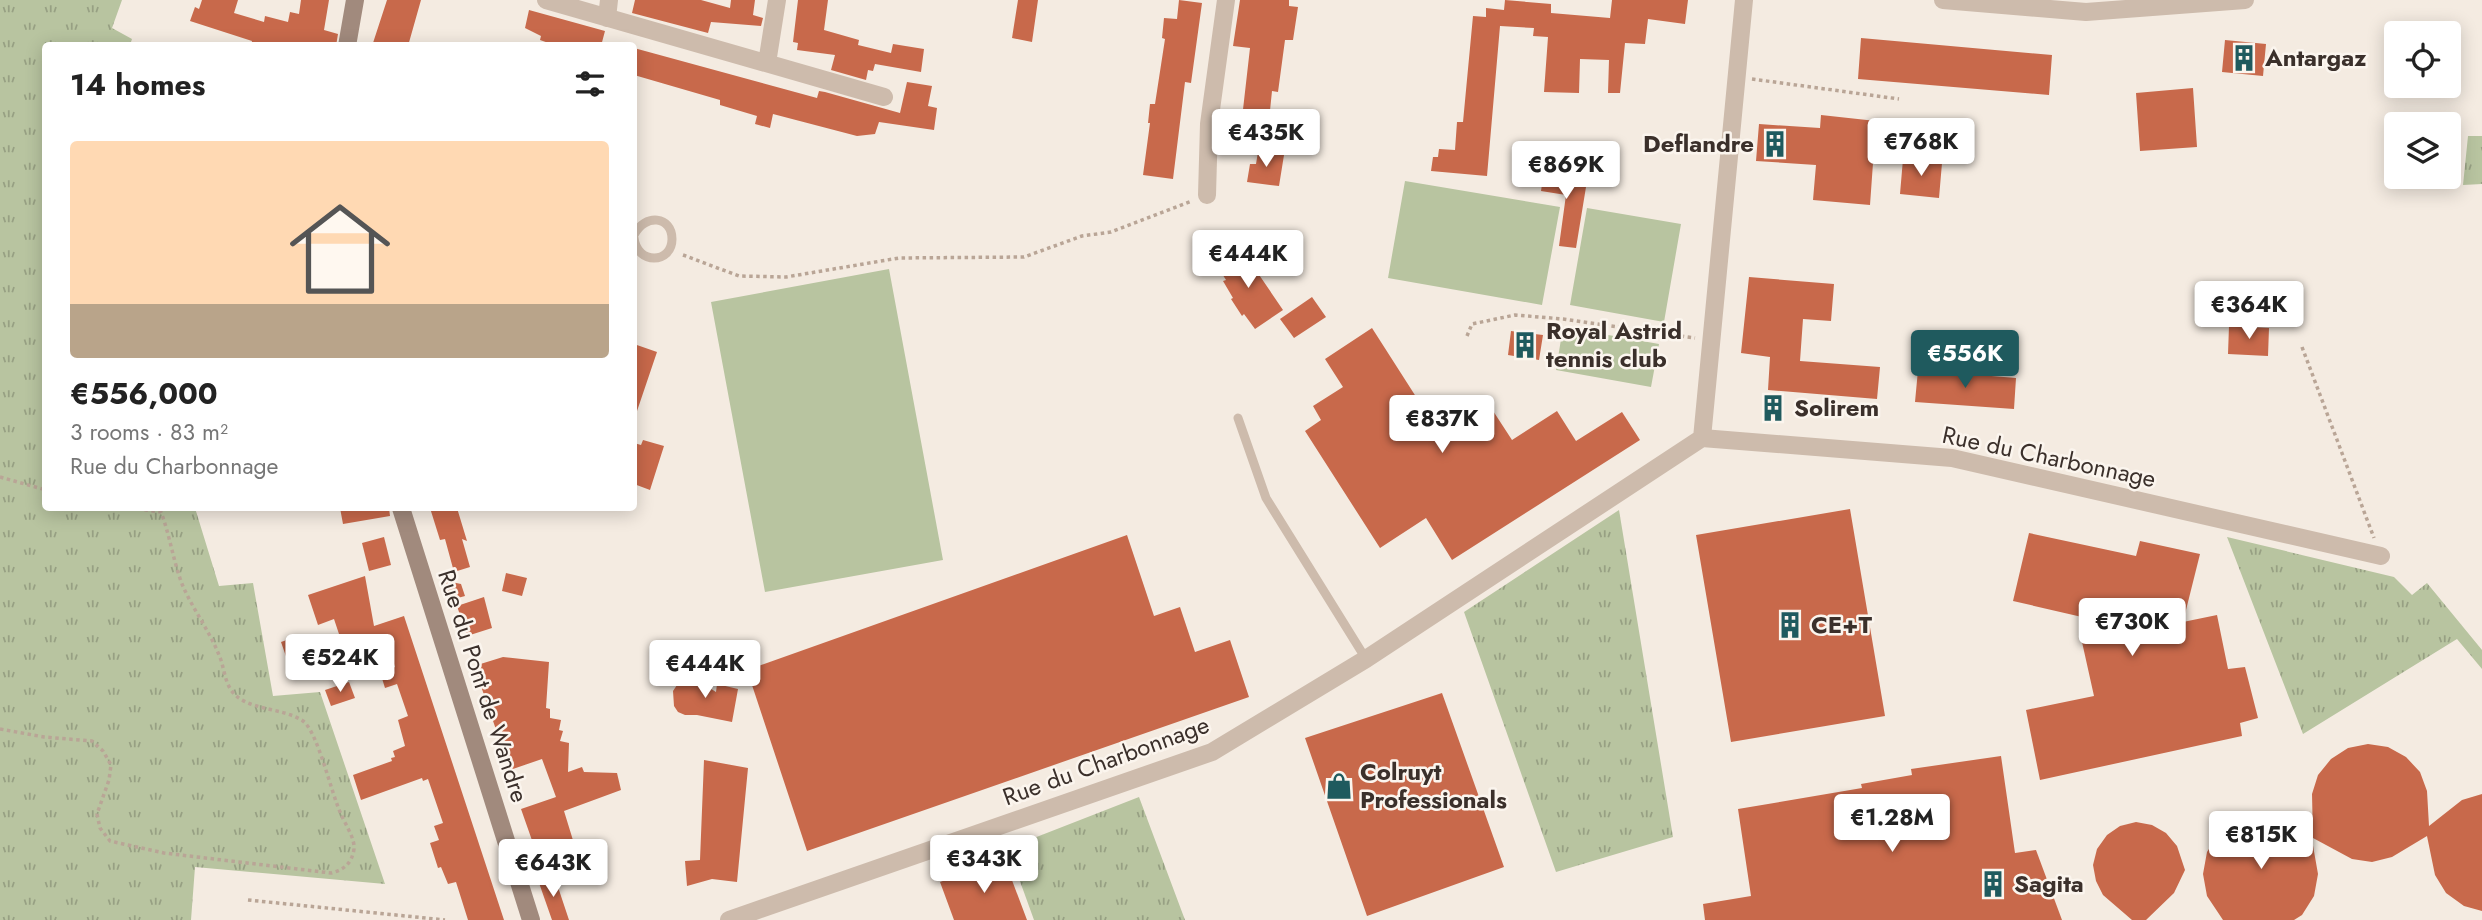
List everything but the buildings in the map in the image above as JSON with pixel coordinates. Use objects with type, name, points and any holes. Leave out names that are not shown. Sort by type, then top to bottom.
[{"type":"street","points":[[348,42],[355,0]]},
{"type":"street","points":[[546,0],[608,9],[767,63],[884,97]]},
{"type":"street","points":[[767,63],[777,0]]},
{"type":"street","points":[[1207,195],[1209,124],[1226,0]]},
{"type":"street","points":[[1702,438],[1744,0]]},
{"type":"street","points":[[1943,0],[2087,12],[2245,0]]},
{"type":"street","name":"Rue du Charbonnage","points":[[729,920],[1212,752],[1366,659],[1702,438],[1952,458],[2381,556]]},
{"type":"street","name":"Rue du Pont de Wandre","points":[[402,511],[531,920]]},
{"type":"lane","points":[[637,228],[649,219],[660,220],[669,228],[672,239],[669,250],[653,259],[642,256],[637,250]]},
{"type":"lane","points":[[1238,418],[1266,498],[1366,659]]},
{"type":"path","points":[[1736,76],[1899,99]]},
{"type":"path","points":[[669,250],[739,276],[786,277],[899,258],[1024,257],[1082,236],[1111,232],[1207,195]]},
{"type":"path","points":[[1467,335],[1472,324],[1515,315],[1563,319],[1711,341]]},
{"type":"path","points":[[2302,348],[2381,556]]},
{"type":"path","points":[[0,477],[42,489]]},
{"type":"path","points":[[0,729],[44,737],[92,741],[103,751],[111,765],[97,814],[100,828],[110,841],[164,853],[331,873],[342,870],[352,859],[355,845],[332,796],[314,734],[304,722],[239,698],[231,689],[224,675],[220,656],[183,586],[171,555],[168,531],[161,512],[154,511]]},
{"type":"path","points":[[248,900],[444,920]]},
{"type":"green space","points":[[0,0],[122,0],[112,28],[132,39],[131,42],[42,42],[42,511],[196,511],[219,586],[253,583],[273,696],[320,692],[385,884],[195,867],[191,920],[0,920]]},
{"type":"green space","points":[[2468,136],[2482,136],[2482,184],[2463,185]]},
{"type":"green space","points":[[1405,181],[1560,207],[1542,305],[1388,278]]},
{"type":"green space","points":[[1587,208],[1681,224],[1664,322],[1570,305]]},
{"type":"green space","points":[[889,269],[943,560],[765,592],[711,302]]},
{"type":"green space","points":[[1563,327],[1659,344],[1651,387],[1556,370]]},
{"type":"green space","points":[[1619,510],[1673,837],[1556,872],[1464,612]]},
{"type":"green space","points":[[2227,537],[2394,577],[2412,595],[2427,583],[2482,650],[2482,669],[2457,639],[2303,734]]},
{"type":"green space","points":[[1139,797],[1185,920],[1034,920],[1008,848]]},
{"type":"place","name":"Antargaz","points":[[2244,58]]},
{"type":"place","name":"Deflandre","points":[[1775,144]]},
{"type":"place","name":"Royal Astrid tennis club","points":[[1525,345]]},
{"type":"place","name":"Solirem","points":[[1773,408]]},
{"type":"place","name":"CE+T","points":[[1790,625]]},
{"type":"place","name":"Colruyt Professionals","points":[[1339,786]]},
{"type":"place","name":"Sagita","points":[[1993,884]]}]
